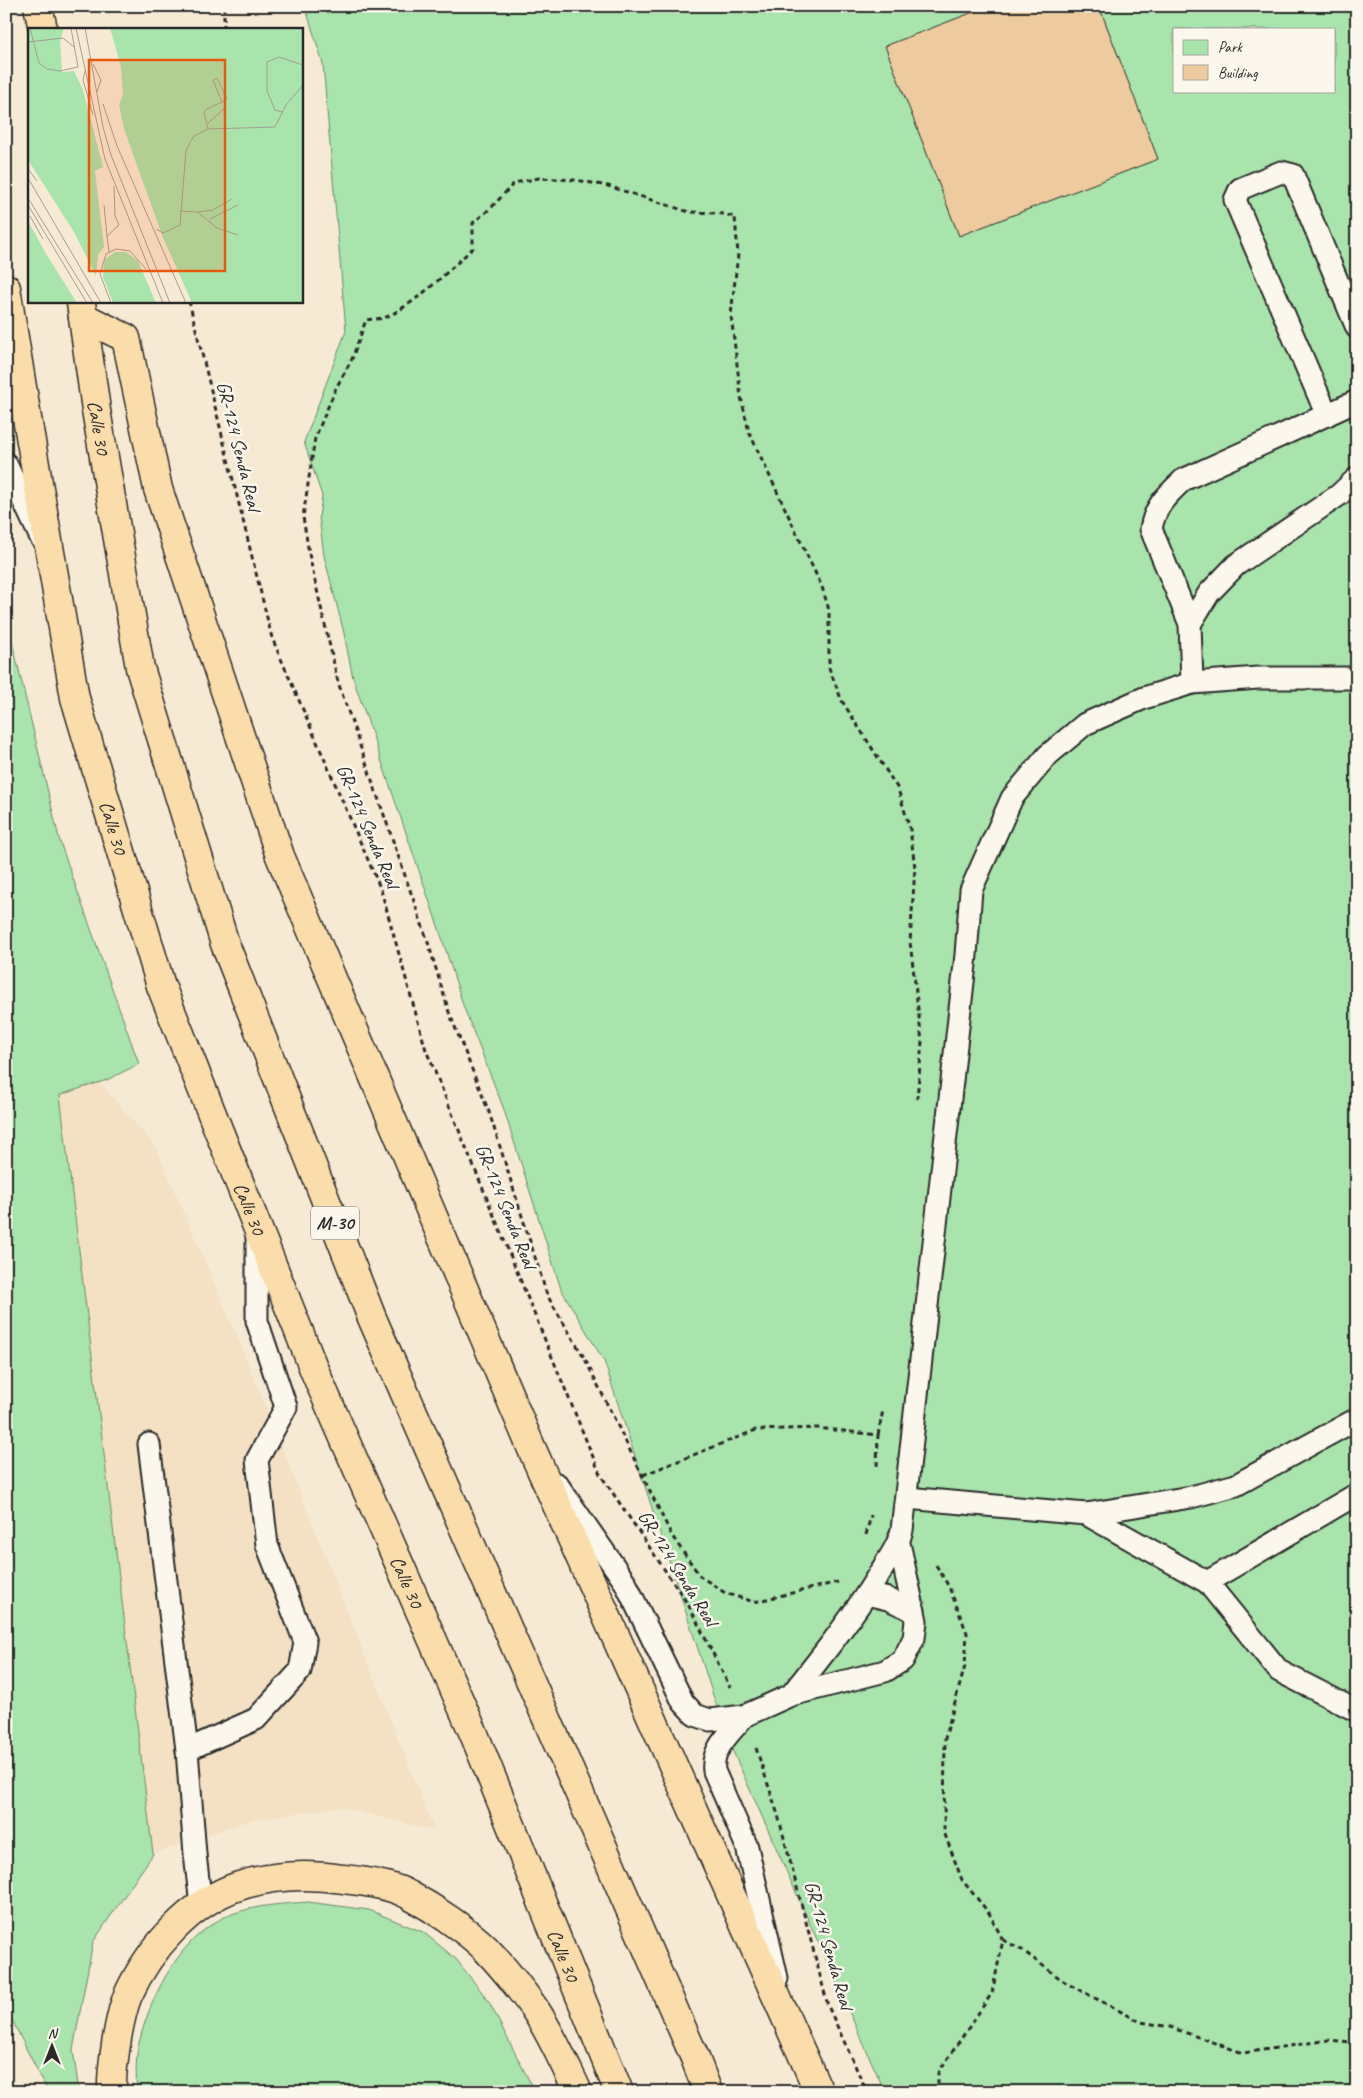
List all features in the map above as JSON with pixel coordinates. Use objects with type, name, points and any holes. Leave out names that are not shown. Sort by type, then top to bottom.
[{"type":"highway","points":[[38,6],[43,28]]},
{"type":"highway","name":"Calle 30","points":[[6,288],[75,698],[161,986],[315,1372],[474,1734],[619,2092]]},
{"type":"highway","points":[[85,306],[126,338],[158,489],[280,856],[531,1447],[818,2092]]},
{"type":"highway","name":"Calle 30","points":[[85,306],[96,410],[140,668],[224,944],[372,1318],[708,2092]]},
{"type":"highway","points":[[112,2092],[112,2075],[118,2036],[128,1996],[148,1961],[172,1931],[201,1905],[238,1886],[277,1878],[317,1875],[365,1882],[407,1894],[446,1918],[486,1949],[535,2009],[578,2092]]},
{"type":"lane","points":[[1327,415],[1235,200],[1240,189],[1281,172],[1293,175],[1357,328]]},
{"type":"lane","points":[[1192,683],[1190,624],[1150,530],[1153,514],[1163,500],[1183,480],[1357,401]]},
{"type":"lane","points":[[6,464],[51,559]]},
{"type":"lane","points":[[1190,624],[1209,593],[1236,565],[1339,495],[1357,478]]},
{"type":"lane","points":[[531,1447],[625,1582],[683,1702],[695,1715],[710,1720],[744,1716],[791,1695],[885,1671],[903,1660],[914,1638],[916,1621],[901,1536],[907,1498],[925,1313],[966,955],[971,890],[1012,798],[1048,755],[1084,724],[1144,698],[1192,683],[1258,678],[1357,678]]},
{"type":"lane","points":[[187,1750],[256,1719],[300,1671],[305,1642],[267,1545],[257,1460],[286,1407],[257,1321],[257,1225]]},
{"type":"lane","points":[[907,1498],[1086,1514],[1191,1497],[1236,1485],[1357,1419]]},
{"type":"lane","points":[[149,1444],[187,1750],[201,1905]]},
{"type":"lane","points":[[1207,1582],[1357,1494]]},
{"type":"lane","points":[[1086,1514],[1207,1582],[1279,1671],[1357,1711]]},
{"type":"lane","points":[[791,1695],[867,1594],[901,1536]]},
{"type":"lane","points":[[867,1594],[888,1599],[914,1611]]},
{"type":"lane","points":[[744,1716],[717,1748],[713,1761],[747,1847],[788,2022]]},
{"type":"path","points":[[224,6],[224,28]]},
{"type":"path","points":[[867,1594],[852,1583],[835,1582],[754,1602],[725,1593],[700,1576],[672,1536],[585,1358],[547,1295],[489,1112],[449,1012],[427,939],[338,682],[310,559],[304,517],[315,438],[336,388],[352,358],[366,320],[387,317],[424,293],[452,268],[473,248],[473,223],[492,207],[514,183],[539,178],[576,180],[608,186],[689,212],[718,213],[735,217],[738,254],[731,315],[741,397],[749,432],[822,587],[830,610],[830,668],[842,701],[898,789],[910,829],[915,868],[910,942],[922,1042],[917,1101]]},
{"type":"path","name":"GR-124 Senda Real","points":[[189,302],[272,638],[381,890],[426,1050],[600,1474],[689,1606],[744,1716],[778,1815],[828,2006],[866,2092]]},
{"type":"path","points":[[876,1474],[878,1435],[884,1406]]},
{"type":"path","points":[[643,1475],[756,1430],[817,1428],[878,1435]]},
{"type":"path","points":[[865,1539],[872,1513]]},
{"type":"path","points":[[901,1536],[934,1562],[949,1587],[966,1634],[965,1666],[945,1738],[944,1832],[962,1880],[989,1913],[1003,1940],[1022,1950],[1066,1983],[1141,2022],[1170,2027],[1244,2053],[1329,2040],[1351,2042],[1357,2045]]},
{"type":"path","points":[[938,2092],[938,2073],[992,1993],[1003,1940]]},
{"type":"shaded area","points":[[96,1078],[156,1147],[244,1352],[435,1831],[340,1807],[250,1820],[153,1854],[60,1095]]},
{"type":"green space","points":[[305,6],[1357,6],[1357,2092],[885,2092],[727,1738],[604,1361],[561,1289],[503,1107],[464,1008],[353,678],[343,629],[324,556],[319,517],[322,496],[304,442],[346,331],[323,64]]},
{"type":"green space","points":[[6,616],[60,842],[139,1064],[107,1080],[60,1095],[153,1854],[93,1942],[73,2050],[79,2092],[48,2092],[6,2008]]},
{"type":"green space","points":[[308,1902],[369,1910],[423,1932],[456,1959],[488,2000],[535,2092],[137,2092],[137,2052],[145,2021],[172,1965],[185,1949],[199,1934],[215,1922],[232,1914],[279,1904]]},
{"type":"building","points":[[989,6],[1099,6],[1158,159],[959,236],[885,46]]}]
